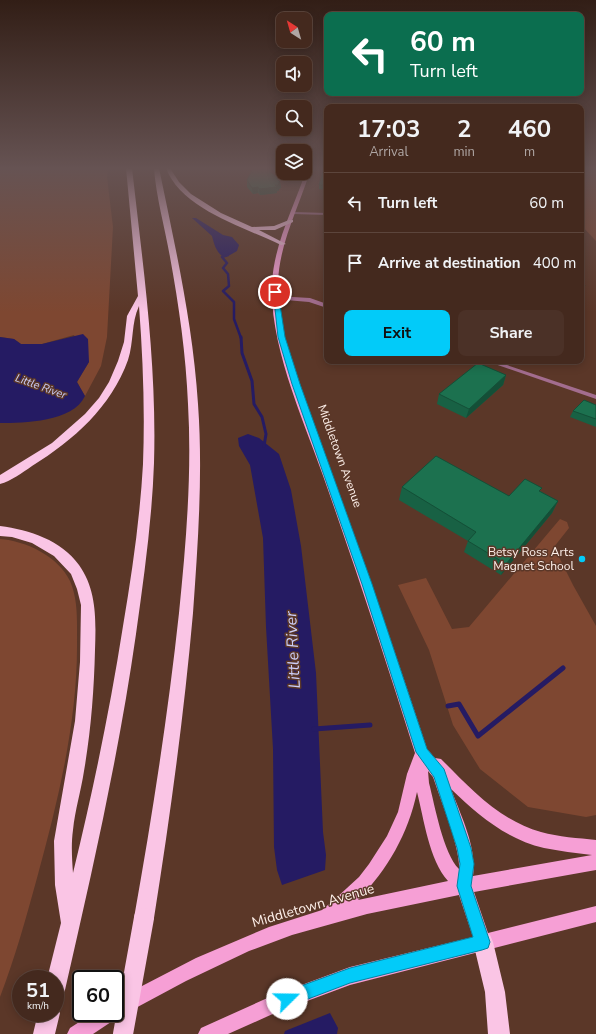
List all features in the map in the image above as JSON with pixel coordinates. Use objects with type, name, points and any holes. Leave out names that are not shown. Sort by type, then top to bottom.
[{"type":"highway","points":[[60,970],[103,779],[116,709],[129,635],[147,490],[149,422],[147,364],[134,216]]},
{"type":"highway","points":[[123,1034],[144,918],[163,798],[182,654],[191,553],[195,475],[194,416],[190,354],[165,216]]},
{"type":"highway","points":[[227,216],[283,244]]},
{"type":"highway","points":[[248,227],[260,229],[272,228],[283,226],[291,221]]},
{"type":"highway","points":[[0,480],[60,443],[82,424],[99,406],[112,387],[121,367],[127,346],[131,316],[142,298]]},
{"type":"highway","points":[[0,531],[19,534],[34,539],[62,556],[72,566],[81,581],[87,606],[88,662],[84,714],[77,767],[64,832],[64,873],[70,927]]},
{"type":"highway","points":[[482,942],[495,992],[499,1034]]},
{"type":"highway","points":[[44,1034],[47,1022]]},
{"type":"main road","name":"Middletown Avenue","points":[[293,216],[283,244],[276,275],[276,298],[282,337],[291,368],[367,584],[422,752],[439,773],[464,848],[467,864],[464,886]]},
{"type":"main road","name":"Middletown Avenue","points":[[422,752],[420,776],[441,854],[448,869],[464,886],[482,942]]},
{"type":"main road","points":[[315,920],[336,908],[354,893],[380,861],[394,837],[404,814],[415,770],[422,752],[450,775],[481,808],[507,826],[543,840],[596,848]]},
{"type":"main road","points":[[464,886],[596,862]]},
{"type":"main road","name":"Middletown Avenue","points":[[124,1005],[166,981],[219,955],[270,934],[315,920],[396,900],[464,886]]},
{"type":"main road","points":[[207,1034],[272,1005],[350,976],[596,914]]},
{"type":"main road","points":[[76,1034],[95,1022]]},
{"type":"street","points":[[276,298],[310,300],[324,305]]},
{"type":"street","points":[[498,364],[596,397]]},
{"type":"shaded area","points":[[0,216],[112,216],[113,227],[107,337],[101,366],[85,396],[77,382],[89,362],[74,335],[42,344],[21,344],[14,339],[0,337]]},
{"type":"shaded area","points":[[584,216],[596,216],[596,241],[584,228]]},
{"type":"shaded area","points":[[560,519],[567,522],[569,528],[554,547],[596,626],[596,815],[586,817],[528,807],[480,769],[453,725],[429,650],[398,585],[426,578],[452,629],[469,627]]},
{"type":"shaded area","points":[[0,539],[20,543],[40,551],[58,564],[65,572],[73,588],[76,602],[77,625],[74,701],[59,790],[45,849],[24,923],[11,968],[0,997]]},
{"type":"water","points":[[192,218],[196,218],[223,235],[232,237],[239,245],[237,251],[230,255],[222,256],[214,245],[212,236]]},
{"type":"water","name":"Little River","points":[[83,334],[88,339],[89,362],[77,382],[85,396],[79,405],[59,416],[47,419],[0,423],[0,337],[14,339],[21,344],[42,344]]},
{"type":"water","name":"Little River","points":[[248,434],[259,438],[279,454],[291,490],[301,546],[316,673],[323,832],[326,855],[325,870],[282,885],[277,870],[274,847],[273,749],[266,627],[263,538],[250,465],[239,446],[238,438]]},
{"type":"water","points":[[330,1013],[338,1028],[337,1034],[284,1034],[285,1031]]},
{"type":"building","points":[[477,364],[480,364],[506,375],[469,409],[439,394]]},
{"type":"building","points":[[584,400],[596,405],[596,419],[573,411]]},
{"type":"building","points":[[436,456],[509,496],[525,479],[542,488],[539,491],[558,501],[506,564],[468,541],[476,532],[402,487]]},
{"type":"waterway","points":[[228,255],[222,257],[227,263],[223,268],[228,274],[229,286],[223,291],[234,302],[234,319],[241,338]]},
{"type":"waterway","points":[[241,337],[242,353],[252,381],[254,404],[262,417],[266,434],[264,446]]},
{"type":"waterway","points":[[448,706],[459,704],[478,736],[563,668]]},
{"type":"waterway","points":[[314,729],[370,725]]},
{"type":"place","name":"Betsy Ross Arts Magnet School","points":[[582,559]]},
{"type":"route","points":[[275,292],[279,324],[286,354],[296,384],[367,584],[422,752],[436,767],[442,779],[464,848],[467,864],[464,886],[482,942],[350,976],[287,999]]}]
